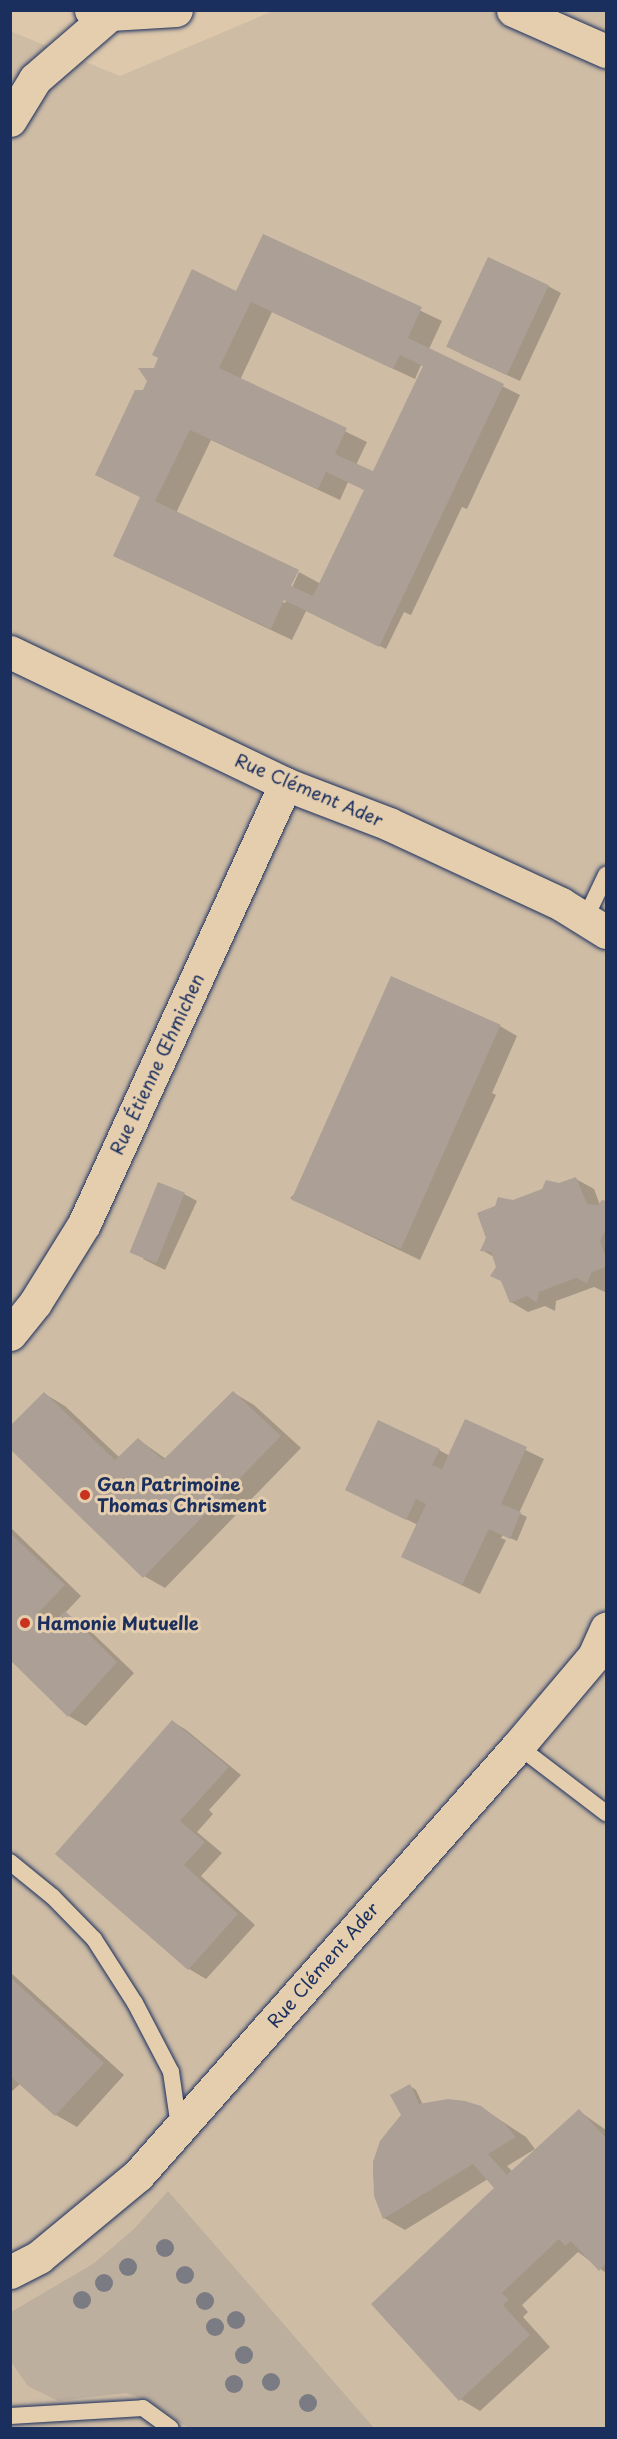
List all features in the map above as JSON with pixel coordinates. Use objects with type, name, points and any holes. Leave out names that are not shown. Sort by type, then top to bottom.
[{"type":"street","points":[[10,120],[35,79],[100,12],[147,14],[176,10]]},
{"type":"street","points":[[513,10],[606,51]]},
{"type":"street","name":"Rue Clément Ader","points":[[10,652],[285,784],[389,824],[561,904],[596,925]]},
{"type":"street","name":"Rue Étienne Œhmichen","points":[[10,1334],[35,1303],[84,1224],[285,784]]},
{"type":"street","name":"Rue Clément Ader","points":[[10,2272],[39,2257],[138,2175],[518,1746],[594,1656],[606,1629]]},
{"type":"lane","points":[[596,925],[606,875]]},
{"type":"lane","points":[[518,1746],[606,1813]]},
{"type":"lane","points":[[10,1862],[53,1896],[94,1939],[135,2003],[171,2072],[179,2127]]},
{"type":"lane","points":[[10,2416],[143,2408],[171,2428]]},
{"type":"shaded area","points":[[273,11],[606,11],[606,2428],[11,2428],[10,31],[120,76]]},
{"type":"shaded area","points":[[168,2191],[374,2428],[188,2428],[150,2401],[126,2393],[58,2401],[28,2386],[11,2362],[11,2312],[93,2264],[134,2229]]},
{"type":"building","points":[[263,234],[422,307],[408,338],[504,384],[379,647],[284,600],[271,629],[113,556],[140,497],[95,475],[135,390],[143,390],[147,381],[138,368],[154,368],[158,358],[152,355],[192,269],[236,291]],"holes":[[[251,302],[393,369],[400,355],[423,366],[373,471],[335,454],[347,428],[219,368]],[[190,430],[318,489],[326,472],[364,490],[313,596],[291,586],[299,570],[155,501]]]},
{"type":"building","points":[[488,257],[549,285],[507,375],[446,347]]},
{"type":"building","points":[[391,976],[501,1025],[401,1249],[291,1200]]},
{"type":"building","points":[[576,1177],[587,1204],[598,1205],[602,1200],[606,1201],[606,1229],[600,1241],[606,1258],[606,1267],[592,1272],[587,1283],[576,1278],[539,1292],[537,1303],[527,1296],[510,1303],[501,1281],[490,1276],[496,1267],[491,1252],[480,1251],[486,1238],[477,1213],[495,1206],[498,1197],[513,1200],[542,1189],[546,1180],[559,1183]]},
{"type":"building","points":[[158,1182],[185,1193],[156,1263],[130,1252]]},
{"type":"building","points":[[233,1391],[281,1436],[143,1578],[10,1449],[10,1426],[44,1392],[115,1460],[138,1438],[163,1460]]},
{"type":"building","points":[[465,1419],[527,1447],[501,1504],[521,1512],[510,1539],[489,1529],[462,1585],[401,1557],[426,1504],[416,1499],[406,1520],[345,1490],[378,1420],[440,1449],[432,1465],[442,1469]]},
{"type":"building","name":"Hamonie Mutuelle","points":[[10,1533],[65,1585],[34,1617],[46,1629],[65,1611],[117,1662],[68,1717],[10,1660]]},
{"type":"building","points":[[172,1720],[229,1767],[180,1821],[205,1842],[184,1865],[238,1914],[188,1970],[55,1854]]},
{"type":"building","points":[[10,1977],[104,2063],[55,2116],[10,2076]]},
{"type":"building","points":[[410,2084],[419,2104],[448,2099],[465,2101],[481,2106],[505,2124],[516,2137],[488,2154],[507,2175],[579,2109],[606,2138],[606,2263],[599,2271],[571,2241],[565,2246],[559,2239],[502,2293],[509,2300],[503,2305],[530,2335],[459,2401],[371,2304],[494,2188],[473,2164],[383,2219],[374,2196],[373,2162],[380,2141],[401,2115],[390,2095]]},
{"type":"place","name":"Gan Patrimoine Thomas Chrisment","points":[[85,1495]]},
{"type":"place","name":"Hamonie Mutuelle","points":[[25,1623]]}]
